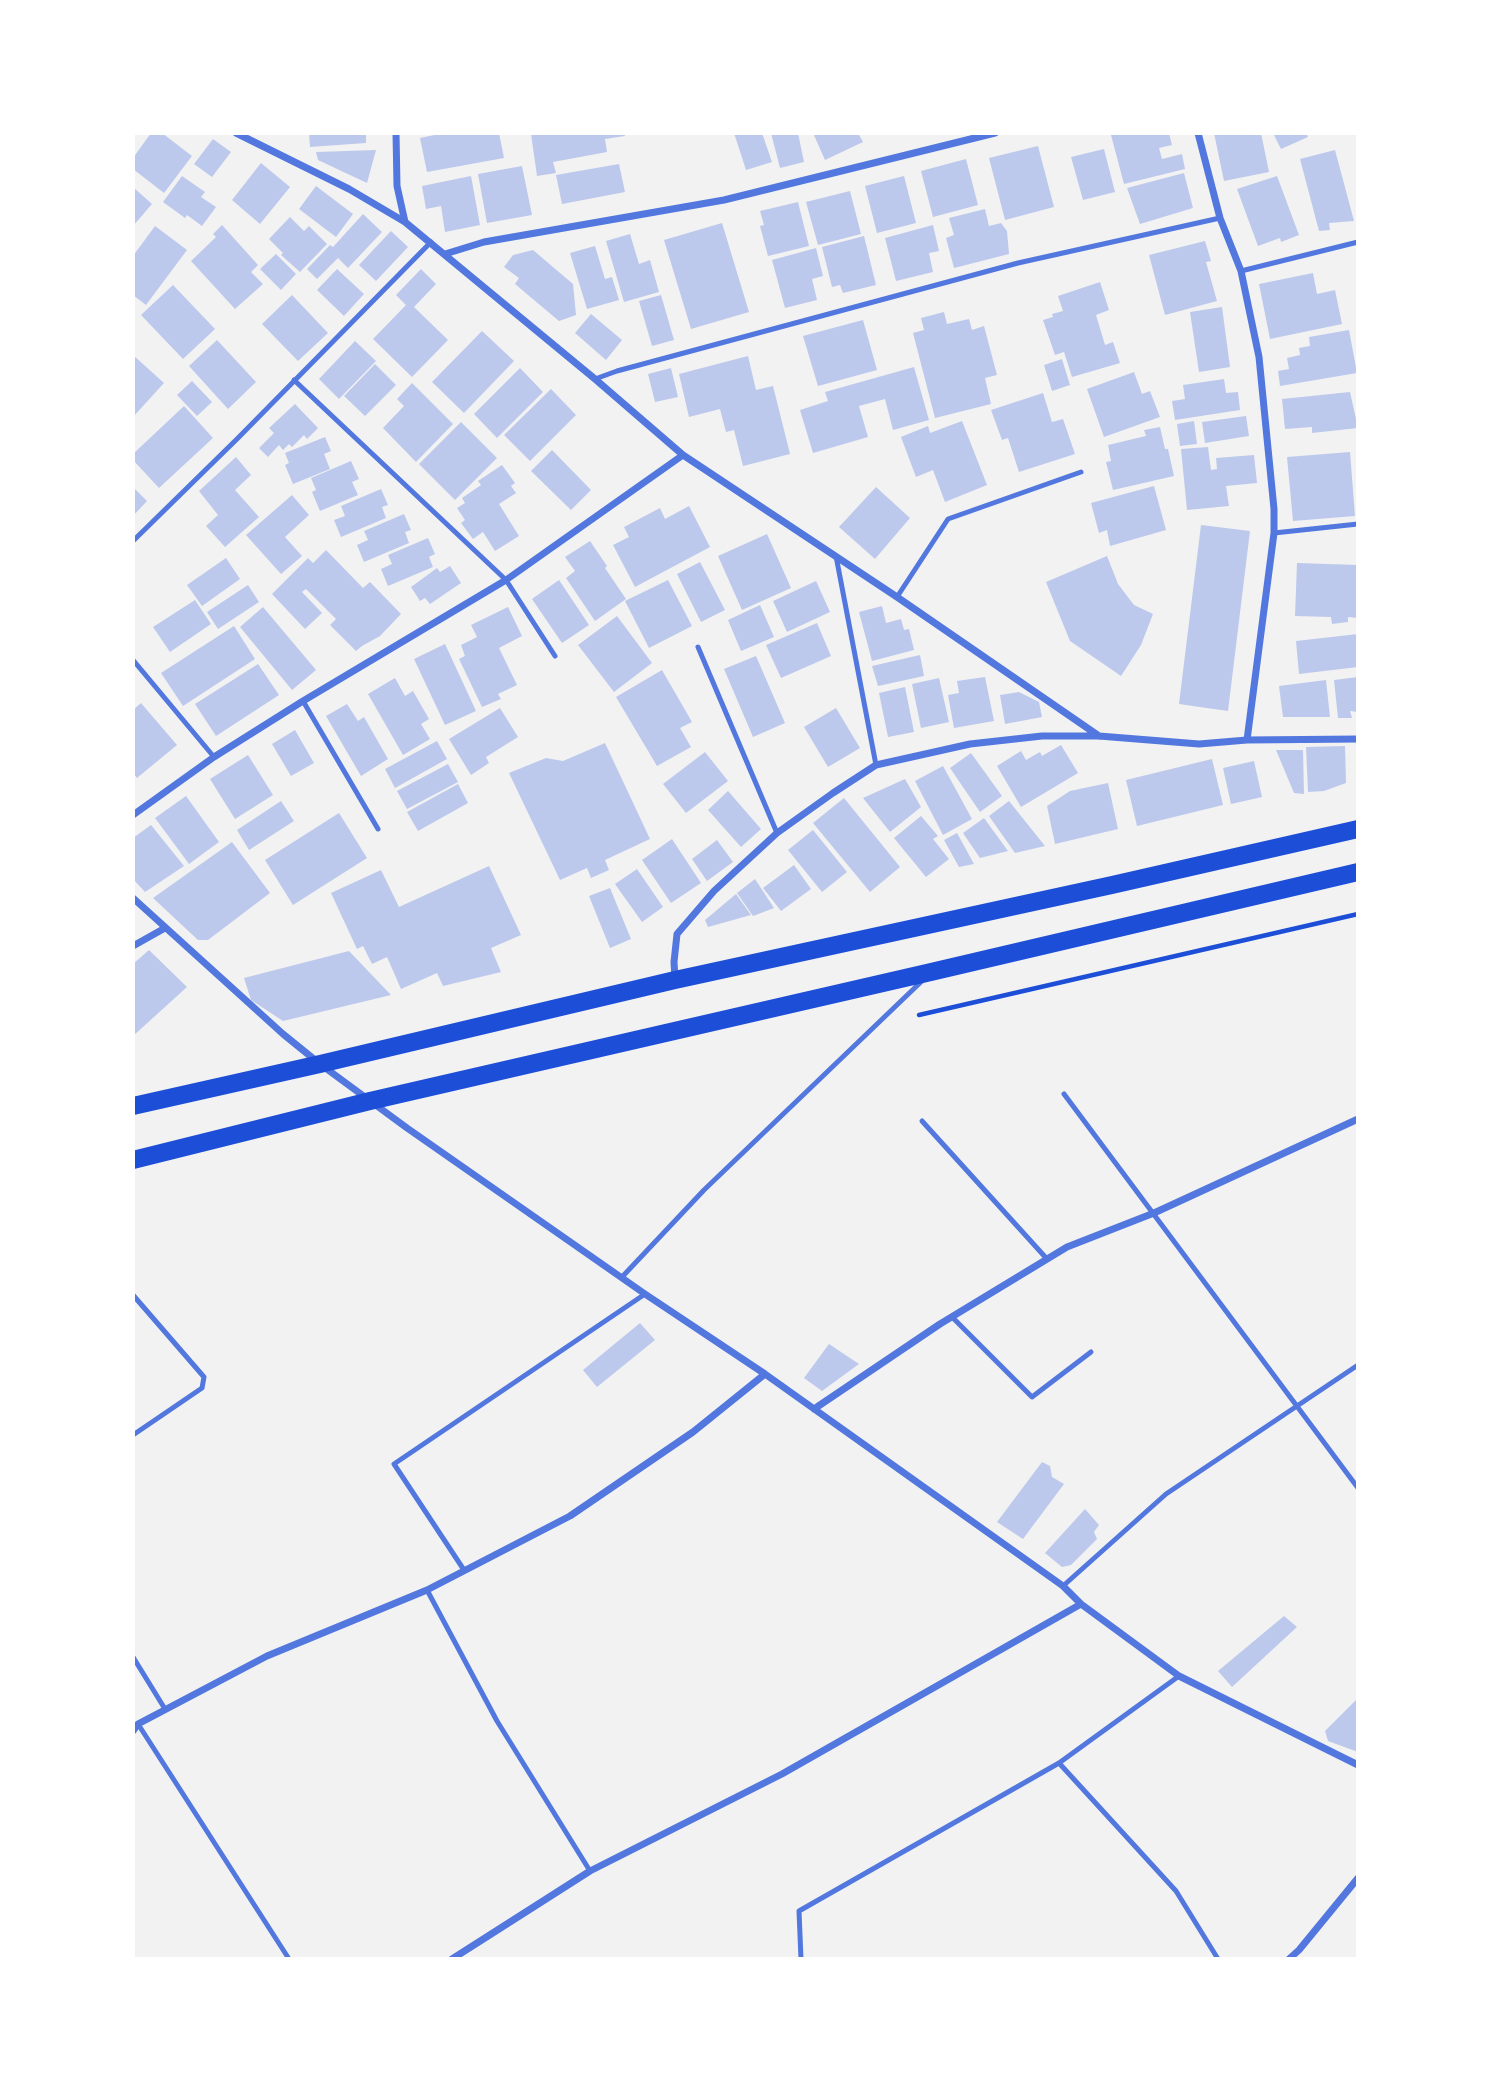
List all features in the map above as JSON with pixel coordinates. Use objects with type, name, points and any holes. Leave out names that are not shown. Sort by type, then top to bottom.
[{"type":"main road","points":[[133,1106],[675,980],[1358,829]]},
{"type":"main road","points":[[133,1160],[370,1101],[1358,872]]},
{"type":"street","points":[[236,133],[349,189],[405,222],[596,379],[683,455],[1100,736]]},
{"type":"street","points":[[396,133],[397,187],[405,222]]},
{"type":"street","points":[[446,254],[484,242],[724,200],[995,133]]},
{"type":"street","points":[[1198,133],[1220,219],[1241,271],[1259,358],[1274,509],[1247,740]]},
{"type":"street","points":[[133,815],[214,757],[506,580],[683,455]]},
{"type":"street","points":[[675,980],[677,934],[714,891],[777,833],[876,765],[971,744],[1042,736],[1100,736],[1199,744],[1247,740],[1358,739]]},
{"type":"street","points":[[133,898],[283,1034],[320,1064],[645,1294],[765,1374],[1063,1586],[1081,1604],[1179,1676],[1358,1765]]},
{"type":"street","points":[[133,946],[165,928]]},
{"type":"street","points":[[814,1409],[952,1317],[1067,1247],[1154,1213],[1358,1119]]},
{"type":"street","points":[[133,1731],[138,1724],[267,1656],[427,1590],[570,1516],[693,1432],[765,1374]]},
{"type":"street","points":[[452,1959],[590,1871],[782,1774],[1081,1604]]},
{"type":"street","points":[[1289,1959],[1358,1878]]},
{"type":"lane","points":[[596,379],[617,371],[1018,263],[1220,219]]},
{"type":"lane","points":[[133,541],[430,242]]},
{"type":"lane","points":[[1241,271],[1358,242]]},
{"type":"lane","points":[[294,380],[506,580],[555,656]]},
{"type":"lane","points":[[897,597],[948,519],[1082,472]]},
{"type":"lane","points":[[1273,533],[1358,524]]},
{"type":"lane","points":[[836,556],[876,765]]},
{"type":"lane","points":[[698,647],[777,833]]},
{"type":"lane","points":[[133,660],[214,757]]},
{"type":"lane","points":[[303,701],[378,829]]},
{"type":"lane","points":[[622,1277],[704,1190],[931,972]]},
{"type":"lane","points":[[1064,1094],[1358,1488]]},
{"type":"lane","points":[[922,1121],[1047,1259]]},
{"type":"lane","points":[[464,1570],[394,1464],[645,1294]]},
{"type":"lane","points":[[133,1295],[204,1377],[202,1388],[133,1435]]},
{"type":"lane","points":[[952,1317],[1032,1397],[1091,1352]]},
{"type":"lane","points":[[1063,1586],[1166,1494],[1358,1365]]},
{"type":"lane","points":[[427,1590],[497,1721],[590,1871]]},
{"type":"lane","points":[[133,1657],[165,1709]]},
{"type":"lane","points":[[801,1959],[799,1911],[1059,1763],[1179,1676]]},
{"type":"lane","points":[[138,1724],[289,1959]]},
{"type":"lane","points":[[1059,1763],[1176,1891],[1218,1959]]},
{"type":"path","points":[[876,1025],[1358,914]]},
{"type":"building","points":[[151,133],[162,133],[192,156],[164,193],[133,169],[133,158]]},
{"type":"building","points":[[309,133],[366,133],[366,143],[310,147]]},
{"type":"building","points":[[444,133],[499,133],[504,158],[427,172],[420,138]]},
{"type":"building","points":[[624,133],[625,136],[605,139],[607,152],[553,162],[556,173],[537,176],[531,134]]},
{"type":"building","points":[[734,133],[762,133],[772,162],[746,170]]},
{"type":"building","points":[[771,133],[798,133],[804,162],[780,168]]},
{"type":"building","points":[[813,133],[858,133],[863,142],[825,160]]},
{"type":"building","points":[[1169,133],[1172,145],[1159,148],[1162,159],[1182,154],[1185,169],[1124,184],[1111,135]]},
{"type":"building","points":[[1214,133],[1261,133],[1269,172],[1224,181]]},
{"type":"building","points":[[1273,133],[1306,133],[1308,137],[1281,149]]},
{"type":"building","points":[[213,139],[231,152],[212,177],[194,164]]},
{"type":"building","points":[[1038,146],[1054,207],[1005,220],[989,158]]},
{"type":"building","points":[[1104,149],[1115,192],[1083,200],[1071,157]]},
{"type":"building","points":[[376,150],[367,183],[318,160],[316,152]]},
{"type":"building","points":[[1335,150],[1354,221],[1329,223],[1330,230],[1319,231],[1300,159]]},
{"type":"building","points":[[966,159],[978,205],[933,217],[921,171]]},
{"type":"building","points":[[261,163],[290,187],[260,224],[232,200]]},
{"type":"building","points":[[619,164],[625,192],[562,204],[556,175]]},
{"type":"building","points":[[522,166],[532,215],[487,223],[478,174]]},
{"type":"building","points":[[1184,173],[1193,208],[1140,224],[1127,188]]},
{"type":"building","points":[[182,176],[205,192],[201,197],[216,207],[202,226],[163,202]]},
{"type":"building","points":[[471,176],[480,225],[445,232],[441,206],[426,209],[422,186]]},
{"type":"building","points":[[904,176],[916,223],[877,233],[865,186]]},
{"type":"building","points":[[1277,176],[1299,235],[1258,246],[1237,189]]},
{"type":"building","points":[[316,186],[353,214],[336,237],[299,209]]},
{"type":"building","points":[[133,187],[152,204],[133,226]]},
{"type":"building","points":[[850,191],[861,234],[818,245],[806,202]]},
{"type":"building","points":[[798,202],[809,246],[768,256],[760,226],[764,225],[760,211]]},
{"type":"building","points":[[985,209],[989,226],[1001,223],[1007,231],[1009,254],[954,268],[946,238],[954,235],[949,218]]},
{"type":"building","points":[[363,214],[382,232],[348,268],[338,258],[317,279],[307,269],[330,245],[333,247]]},
{"type":"building","points":[[290,217],[304,231],[309,226],[327,244],[300,272],[281,255],[283,253],[269,239]]},
{"type":"building","points":[[722,223],[749,312],[691,329],[664,240]]},
{"type":"building","points":[[222,225],[258,265],[251,272],[263,284],[235,309],[191,261],[216,237],[213,234]]},
{"type":"building","points":[[933,225],[939,251],[929,253],[933,272],[896,281],[885,238]]},
{"type":"building","points":[[155,226],[187,250],[146,305],[133,295],[133,256]]},
{"type":"building","points":[[391,231],[408,247],[376,281],[359,265]]},
{"type":"building","points":[[630,234],[639,264],[650,260],[659,292],[624,302],[606,241]]},
{"type":"building","points":[[864,236],[876,285],[843,293],[840,285],[832,287],[822,247]]},
{"type":"building","points":[[1205,241],[1211,261],[1206,262],[1217,301],[1165,315],[1149,255]]},
{"type":"building","points":[[595,246],[605,279],[612,277],[619,300],[587,309],[570,253]]},
{"type":"building","points":[[816,248],[823,276],[812,279],[817,300],[785,308],[772,260]]},
{"type":"building","points":[[533,250],[573,284],[576,315],[559,321],[515,284],[519,278],[504,267],[513,255]]},
{"type":"building","points":[[276,254],[296,274],[281,290],[260,269]]},
{"type":"building","points":[[337,269],[364,294],[344,316],[317,290]]},
{"type":"building","points":[[421,269],[436,284],[414,307],[448,340],[412,377],[373,339],[406,305],[396,295]]},
{"type":"building","points":[[1313,273],[1317,294],[1335,290],[1342,324],[1270,339],[1259,284]]},
{"type":"building","points":[[1100,282],[1109,310],[1096,315],[1105,345],[1113,342],[1120,363],[1072,377],[1064,352],[1055,355],[1043,320],[1063,311],[1058,296]]},
{"type":"building","points":[[173,285],[215,329],[183,359],[141,315]]},
{"type":"building","points":[[292,295],[328,333],[298,361],[262,324]]},
{"type":"building","points":[[661,295],[674,340],[652,346],[639,301]]},
{"type":"building","points":[[1222,307],[1230,367],[1199,372],[1190,312]]},
{"type":"building","points":[[944,312],[947,324],[969,319],[972,330],[984,326],[997,375],[985,378],[991,404],[935,418],[913,333],[924,330],[921,318]]},
{"type":"building","points":[[591,314],[622,340],[606,360],[575,333]]},
{"type":"building","points":[[863,320],[877,370],[818,386],[803,336]]},
{"type":"building","points":[[1349,330],[1357,373],[1280,386],[1278,371],[1289,369],[1287,358],[1300,355],[1299,348],[1310,346],[1309,337]]},
{"type":"building","points":[[482,331],[514,361],[464,413],[432,382]]},
{"type":"building","points":[[217,340],[256,382],[228,409],[189,366]]},
{"type":"building","points":[[355,341],[376,361],[339,399],[319,379]]},
{"type":"building","points":[[133,355],[164,383],[133,417]]},
{"type":"building","points":[[748,356],[756,390],[773,386],[790,454],[743,466],[734,430],[726,432],[720,409],[689,417],[679,374]]},
{"type":"building","points":[[1062,359],[1070,385],[1052,391],[1044,365]]},
{"type":"building","points":[[375,364],[396,385],[365,416],[344,396]]},
{"type":"building","points":[[914,367],[929,420],[893,430],[885,399],[859,406],[868,437],[813,453],[800,410],[828,401],[825,392]]},
{"type":"building","points":[[520,368],[543,392],[497,438],[474,414]]},
{"type":"building","points":[[671,368],[678,397],[655,402],[648,374]]},
{"type":"building","points":[[1134,372],[1142,394],[1150,391],[1160,417],[1104,437],[1087,389]]},
{"type":"building","points":[[1224,379],[1226,393],[1238,392],[1240,410],[1175,420],[1172,401],[1185,399],[1183,385]]},
{"type":"building","points":[[192,381],[212,402],[197,416],[177,395]]},
{"type":"building","points":[[412,383],[453,424],[416,462],[383,428],[404,406],[397,399]]},
{"type":"building","points":[[551,389],[576,415],[530,461],[504,435]]},
{"type":"building","points":[[1350,392],[1358,428],[1312,433],[1312,427],[1285,429],[1282,399]]},
{"type":"building","points":[[1043,393],[1052,422],[1063,419],[1075,454],[1019,472],[1008,438],[1002,440],[991,410]]},
{"type":"building","points":[[295,404],[318,428],[307,439],[304,435],[292,447],[289,444],[283,450],[279,445],[268,457],[259,448],[274,433],[269,428]]},
{"type":"building","points":[[184,406],[213,438],[159,488],[133,460],[133,454]]},
{"type":"building","points":[[1246,416],[1249,436],[1205,443],[1202,422]]},
{"type":"building","points":[[962,421],[987,485],[945,502],[933,470],[916,477],[901,437],[928,426],[930,433]]},
{"type":"building","points":[[1194,421],[1197,444],[1180,446],[1177,424]]},
{"type":"building","points":[[461,422],[497,458],[455,500],[419,464]]},
{"type":"building","points":[[1160,427],[1174,476],[1113,490],[1106,462],[1111,461],[1108,445],[1146,436],[1144,430]]},
{"type":"building","points":[[325,437],[331,451],[324,454],[330,469],[293,484],[285,465],[289,463],[285,453]]},
{"type":"building","points":[[1208,447],[1211,470],[1217,469],[1216,458],[1254,455],[1257,483],[1226,486],[1229,506],[1187,510],[1181,449]]},
{"type":"building","points":[[552,450],[591,490],[571,510],[531,471]]},
{"type":"building","points":[[1350,452],[1355,516],[1293,521],[1287,457]]},
{"type":"building","points":[[236,457],[251,475],[235,490],[259,517],[225,547],[206,526],[218,515],[199,491]]},
{"type":"building","points":[[351,461],[359,479],[352,482],[358,495],[320,511],[312,492],[316,490],[311,478]]},
{"type":"building","points":[[502,465],[515,483],[511,486],[516,493],[499,504],[519,536],[495,551],[483,532],[473,539],[461,523],[465,520],[457,508],[465,503],[462,498],[481,485],[478,481]]},
{"type":"building","points":[[1154,486],[1166,530],[1110,546],[1107,530],[1099,533],[1091,503]]},
{"type":"building","points":[[133,487],[147,501],[133,516]]},
{"type":"building","points":[[876,487],[910,518],[875,559],[839,527]]},
{"type":"building","points":[[381,489],[388,505],[382,507],[386,518],[341,537],[334,520],[345,516],[341,506]]},
{"type":"building","points":[[292,495],[309,515],[285,537],[302,556],[281,574],[246,535]]},
{"type":"building","points":[[689,506],[710,547],[635,587],[613,545],[629,537],[624,527],[660,508],[665,519]]},
{"type":"building","points":[[404,514],[411,530],[405,532],[409,543],[364,562],[357,545],[368,540],[364,531]]},
{"type":"building","points":[[1201,525],[1250,531],[1228,711],[1179,704]]},
{"type":"building","points":[[767,534],[791,588],[742,610],[718,556]]},
{"type":"building","points":[[428,538],[435,554],[429,557],[433,567],[388,586],[381,569],[392,564],[388,555]]},
{"type":"building","points":[[590,541],[626,599],[595,621],[566,578],[575,571],[565,557]]},
{"type":"building","points":[[326,550],[363,588],[370,582],[401,614],[380,636],[356,651],[330,625],[336,619],[306,589],[302,592],[322,613],[305,629],[272,594],[308,558],[313,563]]},
{"type":"building","points":[[1107,556],[1118,584],[1134,605],[1153,614],[1141,645],[1121,676],[1070,641],[1046,582]]},
{"type":"building","points":[[226,558],[240,579],[202,606],[187,585]]},
{"type":"building","points":[[700,562],[725,610],[701,622],[677,574]]},
{"type":"building","points":[[1297,563],[1358,565],[1358,618],[1348,617],[1348,622],[1332,624],[1331,617],[1295,616]]},
{"type":"building","points":[[450,566],[461,583],[430,604],[425,598],[420,601],[411,587],[437,568],[440,572]]},
{"type":"building","points":[[559,580],[589,625],[562,643],[532,599]]},
{"type":"building","points":[[668,580],[692,626],[649,648],[625,601]]},
{"type":"building","points":[[816,581],[830,612],[787,632],[773,601]]},
{"type":"building","points":[[248,585],[259,602],[218,629],[207,612]]},
{"type":"building","points":[[195,600],[211,624],[170,652],[153,627]]},
{"type":"building","points":[[760,605],[774,637],[741,651],[728,620]]},
{"type":"building","points":[[882,606],[886,623],[901,619],[904,630],[909,629],[914,650],[872,661],[859,612]]},
{"type":"building","points":[[263,607],[316,670],[292,690],[240,627]]},
{"type":"building","points":[[508,607],[522,636],[499,648],[517,685],[498,694],[501,699],[482,707],[459,659],[465,656],[461,645],[477,637],[471,625]]},
{"type":"building","points":[[617,616],[652,663],[614,692],[578,645]]},
{"type":"building","points":[[817,623],[831,656],[781,678],[766,645]]},
{"type":"building","points":[[234,626],[255,659],[183,706],[161,673]]},
{"type":"building","points":[[1358,634],[1358,667],[1299,674],[1296,641]]},
{"type":"building","points":[[445,644],[476,711],[445,725],[414,659]]},
{"type":"building","points":[[920,655],[924,676],[878,686],[872,666]]},
{"type":"building","points":[[756,656],[785,723],[753,737],[724,669]]},
{"type":"building","points":[[258,664],[279,695],[216,736],[195,704]]},
{"type":"building","points":[[662,670],[692,722],[680,728],[691,747],[657,766],[616,697]]},
{"type":"building","points":[[985,677],[994,721],[954,728],[948,695],[959,693],[957,681]]},
{"type":"building","points":[[1358,677],[1358,712],[1350,711],[1352,718],[1338,718],[1334,680]]},
{"type":"building","points":[[395,678],[405,696],[413,691],[429,719],[421,724],[430,739],[403,755],[368,694]]},
{"type":"building","points":[[939,678],[949,722],[921,728],[912,684]]},
{"type":"building","points":[[1326,680],[1330,717],[1283,717],[1279,686]]},
{"type":"building","points":[[905,687],[914,732],[888,737],[879,693]]},
{"type":"building","points":[[1019,692],[1039,702],[1042,717],[1005,724],[1000,695]]},
{"type":"building","points":[[141,703],[177,745],[137,778],[133,773],[133,710]]},
{"type":"building","points":[[347,704],[358,721],[364,717],[388,759],[361,776],[326,716]]},
{"type":"building","points":[[500,708],[518,737],[486,757],[489,763],[471,775],[449,739]]},
{"type":"building","points":[[836,708],[860,748],[828,767],[804,727]]},
{"type":"building","points":[[295,730],[314,763],[291,776],[272,744]]},
{"type":"building","points":[[437,741],[447,759],[395,788],[385,769]]},
{"type":"building","points":[[605,743],[650,839],[605,860],[609,870],[591,878],[587,868],[560,880],[509,773],[546,758],[563,761]]},
{"type":"building","points":[[1061,745],[1078,773],[1021,807],[997,766],[1021,751],[1026,760],[1040,752],[1042,756]]},
{"type":"building","points":[[1345,746],[1346,783],[1324,791],[1308,792],[1306,747]]},
{"type":"building","points":[[1276,750],[1303,750],[1304,794],[1294,793]]},
{"type":"building","points":[[705,752],[728,781],[686,813],[663,784]]},
{"type":"building","points":[[971,753],[1002,796],[980,812],[950,768]]},
{"type":"building","points":[[248,755],[273,795],[235,819],[210,779]]},
{"type":"building","points":[[1212,759],[1223,805],[1137,826],[1126,780]]},
{"type":"building","points":[[1254,761],[1262,797],[1231,804],[1223,768]]},
{"type":"building","points":[[448,764],[458,782],[407,809],[397,791]]},
{"type":"building","points":[[943,766],[972,819],[943,835],[915,781]]},
{"type":"building","points":[[905,779],[921,807],[890,832],[863,798]]},
{"type":"building","points":[[1108,783],[1118,829],[1055,844],[1047,806],[1070,791]]},
{"type":"building","points":[[458,784],[468,803],[418,831],[407,812]]},
{"type":"building","points":[[728,791],[761,829],[741,847],[708,810]]},
{"type":"building","points":[[186,796],[219,842],[189,864],[155,818]]},
{"type":"building","points":[[844,798],[900,867],[870,892],[813,823]]},
{"type":"building","points":[[281,801],[294,821],[249,850],[237,830]]},
{"type":"building","points":[[1009,801],[1045,846],[1015,853],[989,816]]},
{"type":"building","points":[[339,813],[367,858],[293,905],[265,860]]},
{"type":"building","points":[[921,816],[938,836],[933,839],[949,859],[926,877],[894,838]]},
{"type":"building","points":[[984,818],[1008,851],[980,858],[963,833]]},
{"type":"building","points":[[151,825],[184,866],[145,892],[133,879],[133,838]]},
{"type":"building","points":[[813,830],[847,872],[822,892],[788,850]]},
{"type":"building","points":[[957,833],[974,864],[959,867],[944,840]]},
{"type":"building","points":[[672,839],[701,883],[671,903],[642,860]]},
{"type":"building","points":[[717,840],[733,862],[707,881],[692,859]]},
{"type":"building","points":[[232,842],[270,893],[208,940],[198,940],[153,898]]},
{"type":"building","points":[[794,865],[811,889],[781,911],[763,888]]},
{"type":"building","points":[[489,866],[521,935],[491,948],[501,972],[443,986],[437,973],[401,989],[387,957],[372,964],[363,946],[357,949],[331,893],[381,870],[399,907]]},
{"type":"building","points":[[637,869],[663,907],[642,922],[615,884]]},
{"type":"building","points":[[755,879],[774,908],[753,916],[737,893]]},
{"type":"building","points":[[610,888],[631,939],[610,948],[589,896]]},
{"type":"building","points":[[736,894],[751,915],[708,927],[705,920]]},
{"type":"building","points":[[149,950],[187,987],[133,1036],[133,964]]},
{"type":"building","points":[[349,951],[391,995],[283,1021],[251,1000],[244,978]]},
{"type":"building","points":[[640,1323],[655,1340],[597,1387],[583,1370]]},
{"type":"building","points":[[829,1344],[859,1364],[822,1391],[804,1378]]},
{"type":"building","points":[[1042,1462],[1050,1466],[1052,1477],[1064,1484],[1023,1539],[997,1522]]},
{"type":"building","points":[[1085,1509],[1099,1525],[1094,1532],[1097,1539],[1071,1565],[1062,1567],[1045,1553]]},
{"type":"building","points":[[1284,1616],[1297,1627],[1232,1687],[1218,1671]]},
{"type":"building","points":[[1358,1698],[1358,1752],[1328,1741],[1325,1731]]}]
